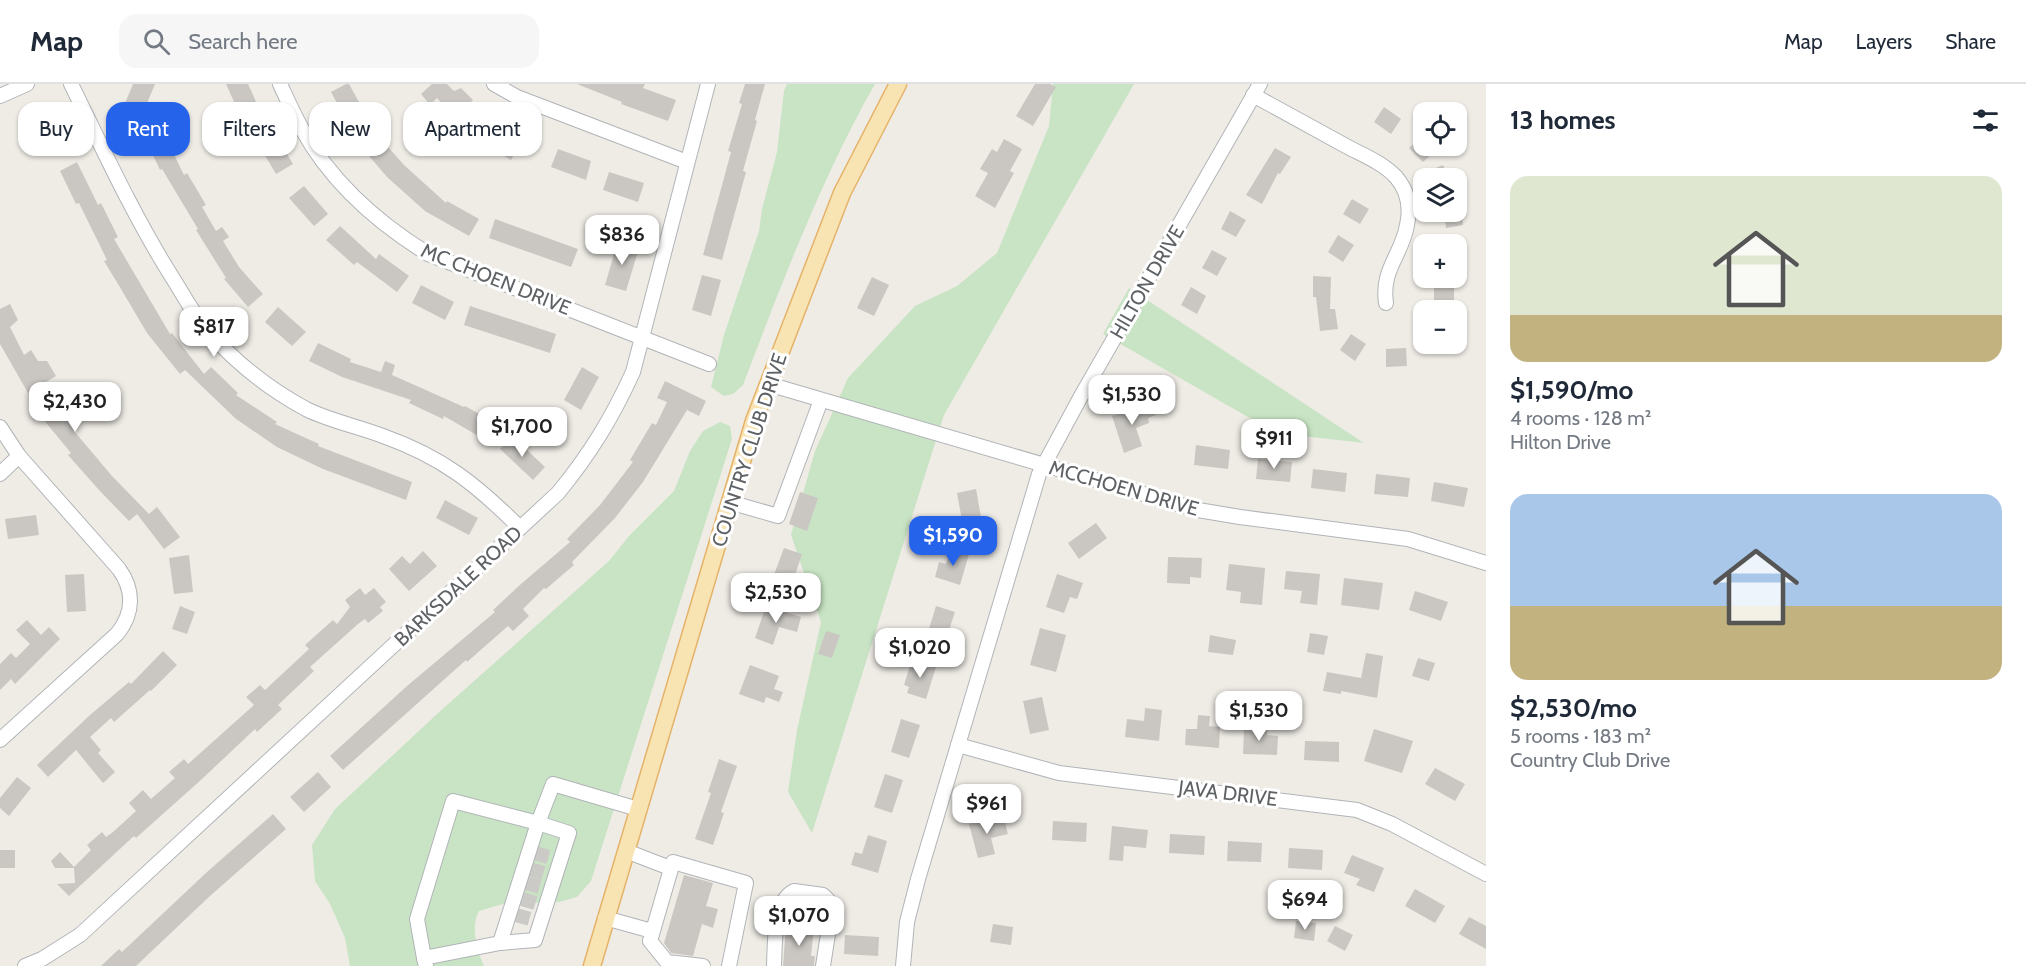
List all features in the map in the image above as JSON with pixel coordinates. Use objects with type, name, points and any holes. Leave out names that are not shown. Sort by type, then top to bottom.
[{"type":"main road","name":"COUNTRY CLUB DRIVE","points":[[592,966],[754,421],[842,194],[898,84]]},
{"type":"street","points":[[0,96],[27,84]]},
{"type":"street","points":[[71,84],[135,216],[194,312],[223,346],[263,381],[308,410],[405,444],[447,465],[490,497],[520,528]]},
{"type":"street","name":"MC CHOEN DRIVE","points":[[280,84],[303,130],[323,160],[364,206],[406,240],[428,254],[709,364]]},
{"type":"street","points":[[494,84],[517,97],[687,162]]},
{"type":"street","name":"BARKSDALE ROAD","points":[[25,966],[42,959],[80,934],[558,493],[581,465],[615,413],[633,372],[644,338],[708,84]]},
{"type":"street","points":[[1256,90],[1382,166],[1401,184],[1410,210],[1402,244],[1388,273],[1384,288],[1386,303]]},
{"type":"street","name":"HILTON DRIVE","points":[[903,966],[907,922],[958,745],[1044,465],[1256,90]]},
{"type":"street","name":"MCCHOEN DRIVE","points":[[768,384],[1198,510],[1408,539],[1486,563]]},
{"type":"street","points":[[729,502],[778,516],[821,400]]},
{"type":"street","points":[[0,427],[19,456],[119,569],[128,584],[130,602],[127,619],[117,634],[0,740]]},
{"type":"street","points":[[0,474],[19,456]]},
{"type":"street","name":"JAVA DRIVE","points":[[958,745],[1059,773],[1357,810],[1384,820],[1486,874]]},
{"type":"street","points":[[500,943],[513,915],[532,853],[538,822],[553,784],[638,809]]},
{"type":"street","points":[[453,801],[538,822],[569,833],[556,859],[542,904],[535,940],[500,943],[425,962],[417,919],[453,801]]},
{"type":"street","points":[[626,851],[670,868]]},
{"type":"street","points":[[703,966],[666,962],[650,941],[673,862],[746,883],[729,966]]},
{"type":"street","points":[[774,966],[776,926],[782,903],[794,891],[823,895],[828,900],[831,915],[823,966]]},
{"type":"street","points":[[605,918],[652,932]]},
{"type":"green space","points":[[787,84],[875,84],[820,194],[743,385],[733,394],[724,396],[711,387],[724,335],[759,231],[762,209],[777,152],[784,91]]},
{"type":"green space","points":[[1053,84],[1134,84],[944,415],[812,833],[788,792],[797,730],[821,622],[791,535],[815,451],[848,378],[915,306],[957,286],[997,253],[1049,126]]},
{"type":"green space","points":[[1129,288],[1364,443],[1276,433],[1103,334]]},
{"type":"green space","points":[[720,422],[730,426],[732,439],[591,881],[577,897],[559,902],[503,904],[479,911],[475,931],[484,966],[350,966],[345,938],[330,904],[315,881],[312,845],[335,809],[437,714],[609,561],[629,536],[674,491],[690,451],[703,431]]},
{"type":"building","points":[[133,84],[155,84],[148,102],[126,102]]},
{"type":"building","points":[[226,84],[248,84],[256,102],[234,102]]},
{"type":"building","points":[[349,84],[359,102],[336,102],[331,92]]},
{"type":"building","points":[[432,84],[447,84],[454,91],[461,88],[473,100],[471,102],[441,102],[437,98],[433,102],[428,102],[421,94]]},
{"type":"building","points":[[577,84],[645,84],[643,88],[676,100],[668,121],[621,104],[622,102]]},
{"type":"building","points":[[745,84],[765,84],[743,171],[746,172],[722,260],[703,255],[731,152],[728,151],[742,104],[739,103]]},
{"type":"building","points":[[1035,84],[1050,84],[1056,87],[1033,126],[1016,116]]},
{"type":"building","points":[[1384,107],[1401,119],[1391,134],[1374,122]]},
{"type":"building","points":[[1004,139],[1022,149],[1010,171],[1014,173],[995,208],[975,196],[988,173],[980,169],[992,149],[997,152]]},
{"type":"building","points":[[1275,148],[1291,157],[1280,174],[1278,173],[1262,204],[1246,195]]},
{"type":"building","points":[[558,149],[591,161],[586,180],[551,167]]},
{"type":"building","points":[[391,150],[446,203],[447,201],[479,219],[469,236],[425,211],[387,177],[369,156],[391,156]]},
{"type":"building","points":[[153,156],[175,156],[184,175],[187,173],[206,205],[202,207],[216,231],[222,227],[229,237],[223,241],[239,267],[263,294],[248,307],[224,279],[226,278],[196,230],[198,229],[162,169],[160,170]]},
{"type":"building","points":[[265,156],[288,156],[293,164],[276,174]]},
{"type":"building","points":[[1417,156],[1430,156],[1423,162]]},
{"type":"building","points":[[77,162],[98,205],[101,203],[118,237],[114,239],[170,334],[172,333],[204,374],[211,367],[238,393],[236,395],[277,422],[275,424],[319,444],[318,446],[412,482],[406,500],[323,469],[277,447],[236,419],[185,370],[180,374],[147,333],[104,261],[107,260],[79,203],[76,204],[60,171]]},
{"type":"building","points":[[609,172],[644,183],[638,202],[603,190]]},
{"type":"building","points":[[304,186],[328,214],[314,226],[289,198]]},
{"type":"building","points":[[1352,199],[1369,209],[1360,224],[1343,214]]},
{"type":"building","points":[[1230,211],[1246,220],[1236,237],[1221,229]]},
{"type":"building","points":[[495,219],[578,249],[571,267],[489,238]]},
{"type":"building","points":[[1445,222],[1463,222],[1463,225],[1446,228]]},
{"type":"building","points":[[340,226],[376,259],[379,254],[409,276],[397,292],[357,262],[354,265],[326,240]]},
{"type":"building","points":[[1338,235],[1354,245],[1343,262],[1328,252]]},
{"type":"building","points":[[618,241],[639,248],[626,291],[605,285]]},
{"type":"building","points":[[1212,250],[1227,258],[1217,276],[1202,268]]},
{"type":"building","points":[[702,275],[721,280],[711,316],[692,310]]},
{"type":"building","points":[[1313,276],[1331,277],[1330,309],[1335,309],[1338,329],[1320,331],[1316,297],[1313,297]]},
{"type":"building","points":[[872,277],[889,285],[874,316],[857,308]]},
{"type":"building","points":[[421,285],[454,302],[445,320],[412,303]]},
{"type":"building","points":[[1191,287],[1206,296],[1197,314],[1181,305]]},
{"type":"building","points":[[1434,288],[1454,288],[1454,300],[1434,300]]},
{"type":"building","points":[[10,304],[18,320],[10,327],[24,355],[31,350],[38,361],[47,361],[56,376],[46,382],[48,386],[44,389],[77,429],[74,431],[112,476],[149,514],[157,507],[180,537],[164,549],[137,514],[129,521],[99,490],[68,455],[71,453],[38,413],[0,344],[0,309]]},
{"type":"building","points":[[470,306],[556,334],[550,353],[464,325]]},
{"type":"building","points":[[278,307],[306,332],[292,346],[265,322]]},
{"type":"building","points":[[1351,334],[1366,344],[1355,361],[1340,350]]},
{"type":"building","points":[[318,343],[351,359],[350,362],[381,372],[385,361],[395,365],[392,375],[465,406],[497,424],[487,441],[444,416],[443,419],[409,403],[411,400],[342,377],[309,361]]},
{"type":"building","points":[[1406,348],[1407,366],[1386,367],[1386,349]]},
{"type":"building","points":[[582,367],[599,377],[581,410],[564,400]]},
{"type":"building","points":[[665,381],[706,401],[699,416],[687,410],[643,482],[615,518],[572,562],[574,565],[546,589],[544,588],[523,609],[529,616],[513,631],[508,626],[467,662],[466,660],[343,770],[330,756],[407,686],[495,612],[493,610],[570,542],[567,539],[600,505],[633,462],[630,460],[652,423],[656,425],[667,402],[657,398]]},
{"type":"building","points":[[1152,403],[1156,415],[1148,418],[1149,423],[1136,428],[1142,446],[1124,453],[1112,416]]},
{"type":"building","points":[[512,436],[545,467],[533,480],[500,449]]},
{"type":"building","points":[[1196,445],[1230,450],[1228,469],[1194,465]]},
{"type":"building","points":[[1258,459],[1292,462],[1290,482],[1256,479]]},
{"type":"building","points":[[1313,469],[1347,473],[1345,492],[1311,488]]},
{"type":"building","points":[[1376,474],[1410,478],[1408,497],[1374,494]]},
{"type":"building","points":[[1434,482],[1468,488],[1464,507],[1431,501]]},
{"type":"building","points":[[976,489],[982,523],[963,526],[957,493]]},
{"type":"building","points":[[800,492],[818,498],[807,531],[789,524]]},
{"type":"building","points":[[445,500],[478,518],[469,535],[436,518]]},
{"type":"building","points":[[36,515],[39,535],[8,539],[5,519]]},
{"type":"building","points":[[1096,523],[1107,538],[1079,559],[1068,543]]},
{"type":"building","points":[[784,548],[802,554],[791,587],[772,580]]},
{"type":"building","points":[[951,548],[969,554],[960,585],[935,577],[939,562],[946,564]]},
{"type":"building","points":[[423,551],[437,566],[409,591],[389,569],[402,556],[410,564]]},
{"type":"building","points":[[189,555],[193,592],[174,594],[169,558]]},
{"type":"building","points":[[1168,557],[1202,558],[1201,578],[1190,577],[1190,584],[1167,583]]},
{"type":"building","points":[[1229,564],[1265,568],[1262,605],[1240,603],[1241,592],[1226,590]]},
{"type":"building","points":[[1286,571],[1320,574],[1317,605],[1300,603],[1302,591],[1284,589]]},
{"type":"building","points":[[84,574],[86,611],[67,612],[65,575]]},
{"type":"building","points":[[1057,574],[1083,583],[1077,599],[1070,597],[1064,613],[1046,607]]},
{"type":"building","points":[[1344,578],[1383,583],[1379,610],[1341,605]]},
{"type":"building","points":[[360,588],[365,595],[374,588],[386,602],[380,607],[383,611],[368,623],[365,619],[358,624],[310,667],[314,671],[278,705],[282,709],[257,732],[255,729],[69,896],[57,884],[75,883],[74,868],[55,868],[51,861],[60,852],[74,867],[91,850],[87,845],[102,832],[106,837],[136,811],[129,803],[143,790],[151,799],[175,778],[169,772],[184,759],[188,764],[254,705],[246,697],[260,685],[265,690],[309,649],[305,645],[333,620],[337,624],[350,607],[345,600]]},
{"type":"building","points":[[1415,591],[1448,602],[1441,621],[1409,610]]},
{"type":"building","points":[[180,606],[195,612],[187,634],[172,629]]},
{"type":"building","points":[[766,606],[801,617],[797,632],[779,627],[773,645],[755,638]]},
{"type":"building","points":[[936,606],[955,612],[944,645],[926,639]]},
{"type":"building","points":[[27,620],[41,635],[49,627],[60,639],[15,684],[11,679],[0,690],[0,664],[11,653],[16,658],[30,644],[16,630]]},
{"type":"building","points":[[1040,628],[1066,635],[1056,672],[1030,665]]},
{"type":"building","points":[[826,631],[840,635],[832,658],[818,654]]},
{"type":"building","points":[[1310,633],[1328,636],[1324,655],[1307,652]]},
{"type":"building","points":[[1210,635],[1236,640],[1233,655],[1208,652]]},
{"type":"building","points":[[163,651],[177,665],[151,691],[114,722],[111,718],[90,737],[101,750],[98,753],[115,772],[103,783],[76,750],[48,777],[37,765],[90,715],[129,682],[131,684]]},
{"type":"building","points":[[1366,653],[1383,656],[1377,698],[1341,691],[1341,694],[1323,691],[1327,672],[1361,678]]},
{"type":"building","points":[[1418,658],[1435,663],[1429,681],[1412,676]]},
{"type":"building","points":[[912,659],[936,667],[926,699],[907,693],[909,687],[904,685]]},
{"type":"building","points":[[750,665],[779,676],[774,689],[783,692],[779,702],[766,697],[764,703],[739,694]]},
{"type":"building","points":[[1042,697],[1049,730],[1030,734],[1023,701]]},
{"type":"building","points":[[1145,708],[1162,710],[1159,741],[1125,737],[1127,719],[1144,721]]},
{"type":"building","points":[[1198,715],[1210,716],[1209,726],[1220,727],[1219,748],[1185,745],[1186,729],[1197,729]]},
{"type":"building","points":[[901,719],[920,725],[909,758],[891,752]]},
{"type":"building","points":[[1244,728],[1267,729],[1267,735],[1278,736],[1277,755],[1243,754]]},
{"type":"building","points":[[1374,729],[1413,741],[1402,773],[1364,761]]},
{"type":"building","points":[[1305,741],[1339,742],[1339,762],[1304,760]]},
{"type":"building","points":[[719,759],[737,766],[721,812],[724,813],[713,845],[695,839],[711,793],[708,792]]},
{"type":"building","points":[[1435,768],[1465,784],[1455,801],[1425,784]]},
{"type":"building","points":[[318,772],[331,787],[304,812],[290,797]]},
{"type":"building","points":[[885,774],[903,780],[892,813],[874,807]]},
{"type":"building","points":[[17,777],[31,788],[9,816],[0,808],[0,798]]},
{"type":"building","points":[[273,814],[286,829],[136,966],[101,966],[119,949],[122,952]]},
{"type":"building","points":[[1003,815],[1008,834],[991,838],[995,854],[978,858],[969,824]]},
{"type":"building","points":[[1053,821],[1087,823],[1086,842],[1052,840]]},
{"type":"building","points":[[1112,826],[1148,830],[1146,848],[1124,846],[1123,861],[1109,860]]},
{"type":"building","points":[[1170,834],[1205,836],[1204,855],[1169,853]]},
{"type":"building","points":[[868,835],[887,841],[878,873],[851,865],[855,852],[862,854]]},
{"type":"building","points":[[1228,841],[1262,843],[1261,862],[1227,861]]},
{"type":"building","points":[[1289,848],[1323,850],[1322,870],[1288,868]]},
{"type":"building","points":[[0,850],[15,850],[15,868],[0,868]]},
{"type":"building","points":[[1352,855],[1384,868],[1374,892],[1356,885],[1360,879],[1344,873]]},
{"type":"building","points":[[684,875],[713,883],[706,906],[718,909],[713,928],[702,924],[693,956],[671,953],[664,943]]},
{"type":"building","points":[[1415,889],[1445,906],[1435,923],[1405,906]]},
{"type":"building","points":[[1469,917],[1486,926],[1486,949],[1459,934]]},
{"type":"building","points":[[1296,921],[1316,923],[1314,941],[1294,938]]},
{"type":"building","points":[[993,924],[1013,927],[1011,945],[990,942]]},
{"type":"building","points":[[786,925],[814,928],[811,956],[815,956],[814,966],[783,966]]},
{"type":"building","points":[[1335,926],[1353,935],[1345,951],[1327,941]]},
{"type":"building","points":[[845,935],[879,937],[878,956],[844,954]]},
{"type":"tunnel","points":[[535,853],[552,858]]},
{"type":"tunnel","points":[[530,869],[547,874]]},
{"type":"tunnel","points":[[526,883],[544,888]]},
{"type":"tunnel","points":[[522,899],[539,904]]},
{"type":"tunnel","points":[[516,915],[534,920]]}]
